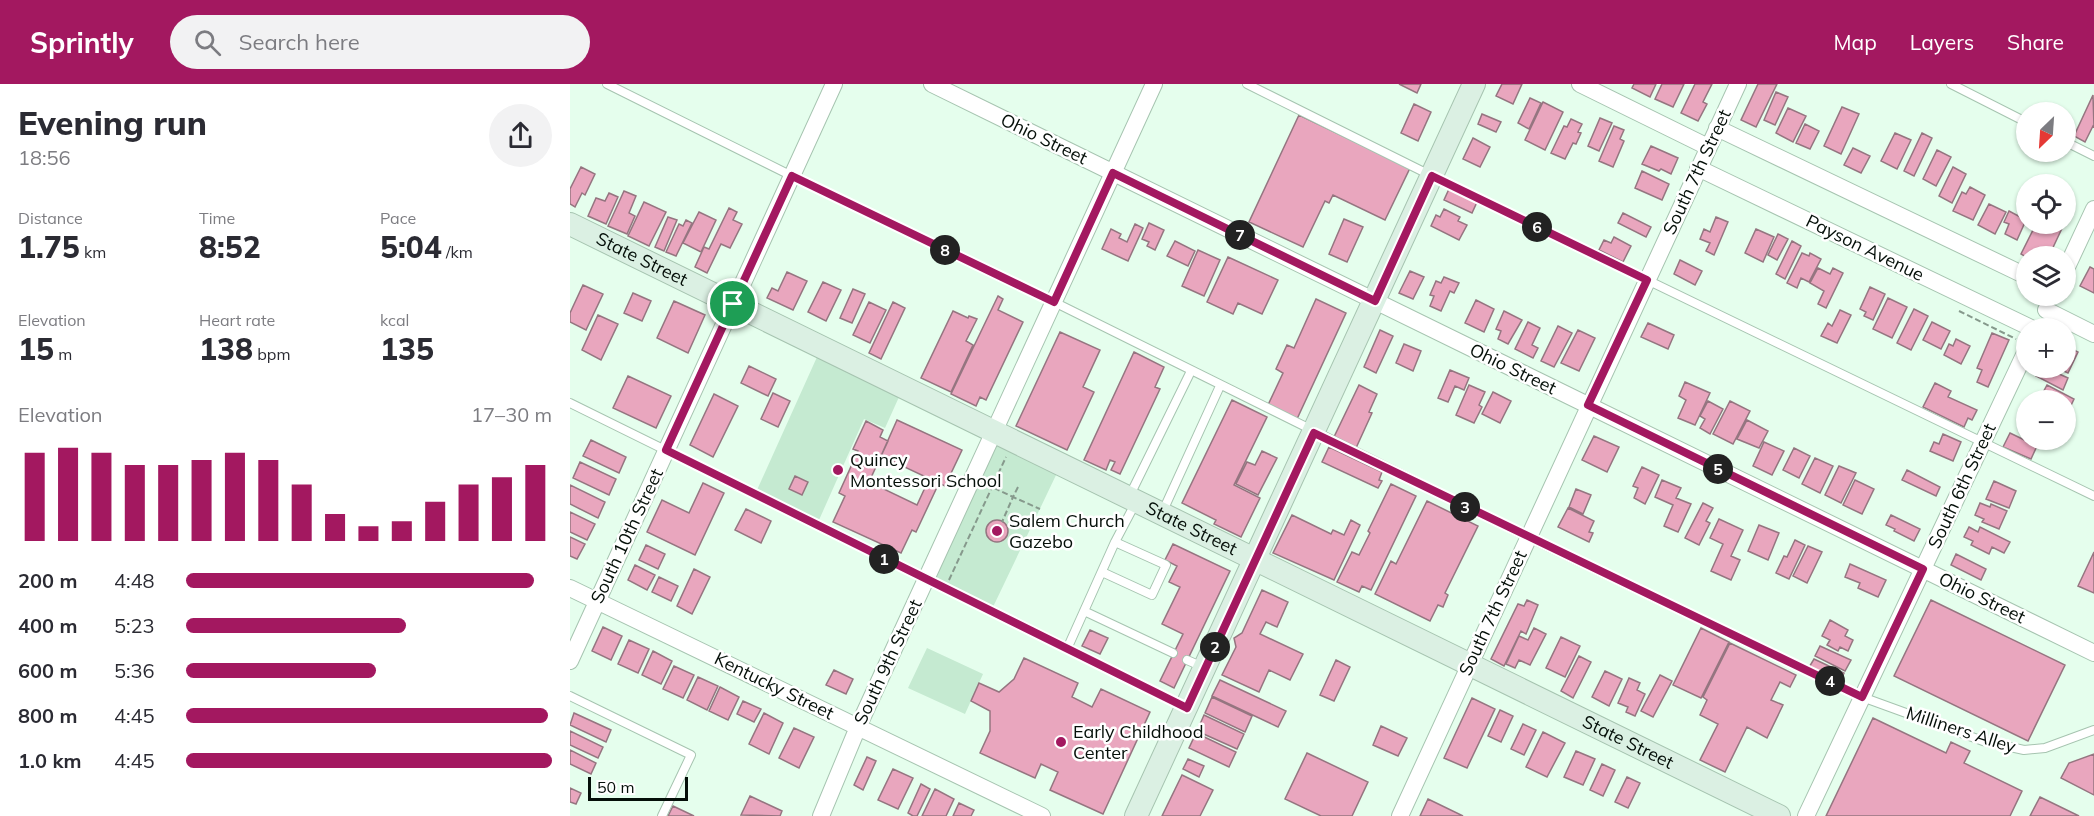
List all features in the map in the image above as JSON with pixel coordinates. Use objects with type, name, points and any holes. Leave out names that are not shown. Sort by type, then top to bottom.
[{"type":"street","name":"South 10th Street","points":[[570,661],[834,84]]},
{"type":"street","name":"Ohio Street","points":[[932,84],[2094,653]]},
{"type":"street","name":"South 9th Street","points":[[821,816],[858,727],[973,478],[1004,436],[1054,302],[1154,84]]},
{"type":"street","points":[[1136,816],[1187,708],[1196,664],[1256,560],[1474,84]]},
{"type":"street","points":[[1580,84],[1708,147]]},
{"type":"street","name":"South 7th Street","points":[[1400,816],[1737,84]]},
{"type":"street","points":[[1717,128],[2016,271]]},
{"type":"street","name":"Payson Avenue","points":[[1698,168],[2016,321]]},
{"type":"street","points":[[2076,248],[2094,209]]},
{"type":"street","name":"State Street","points":[[570,224],[1779,816]]},
{"type":"street","points":[[2053,306],[2094,334]]},
{"type":"street","name":"South 6th Street","points":[[1806,816],[2016,372]]},
{"type":"street","name":"Kentucky Street","points":[[570,588],[858,727],[1019,811],[1042,816]]},
{"type":"lane","name":"Milliners Alley","points":[[607,84],[1054,302],[1314,433],[1862,697],[1983,741],[2024,750],[2045,748],[2094,730]]},
{"type":"lane","points":[[1247,84],[1432,176],[2094,496]]},
{"type":"lane","points":[[1951,84],[2016,117]]},
{"type":"lane","points":[[2076,147],[2094,156]]},
{"type":"lane","points":[[1067,650],[1132,499],[1191,371]]},
{"type":"lane","points":[[1162,514],[1220,386]]},
{"type":"lane","points":[[570,403],[1187,708]]},
{"type":"lane","points":[[1102,572],[1152,595],[1166,565],[1115,542]]},
{"type":"lane","points":[[1084,611],[1173,653]]},
{"type":"lane","points":[[570,696],[691,755],[662,816]]},
{"type":"path","points":[[945,589],[992,487],[1004,436]]},
{"type":"path","points":[[973,478],[1040,509]]},
{"type":"path","points":[[1002,522],[1018,487]]},
{"type":"green space","name":"Quincy Montessori School","points":[[817,357],[899,397],[885,428],[864,419],[819,520],[757,490]]},
{"type":"green space","points":[[997,445],[1057,473],[993,607],[934,579]]},
{"type":"green space","points":[[927,648],[983,674],[965,714],[908,688]]},
{"type":"building","points":[[1399,84],[1421,84],[1417,93]]},
{"type":"building","points":[[1502,84],[1522,84],[1513,104],[1496,96]]},
{"type":"building","points":[[1634,84],[1656,84],[1650,97],[1632,88]]},
{"type":"building","points":[[1662,84],[1684,84],[1673,107],[1655,99]]},
{"type":"building","points":[[1695,84],[1712,84],[1703,102],[1707,104],[1698,121],[1681,113]]},
{"type":"building","points":[[1758,84],[1777,84],[1756,127],[1741,120]]},
{"type":"building","points":[[1776,92],[1788,97],[1775,125],[1764,120]]},
{"type":"building","points":[[2093,95],[2094,127],[2085,142],[2076,137],[2076,132]]},
{"type":"building","points":[[1530,98],[1541,103],[1529,129],[1518,123]]},
{"type":"building","points":[[1543,102],[1563,112],[1545,150],[1525,140]]},
{"type":"building","points":[[1414,104],[1431,112],[1418,141],[1401,133]]},
{"type":"building","points":[[1842,107],[1859,114],[1841,154],[1824,146]]},
{"type":"building","points":[[1788,108],[1806,116],[1793,142],[1776,133]]},
{"type":"building","points":[[1482,114],[1501,122],[1496,132],[1478,124]]},
{"type":"building","points":[[1299,115],[1410,168],[1385,220],[1333,195],[1329,203],[1325,201],[1303,247],[1249,222]]},
{"type":"building","points":[[1600,118],[1612,123],[1599,151],[1588,146]]},
{"type":"building","points":[[1571,119],[1582,124],[1578,132],[1581,133],[1565,159],[1551,153],[1564,126],[1567,127]]},
{"type":"building","points":[[1805,124],[1819,131],[1810,149],[1796,143]]},
{"type":"building","points":[[1614,126],[1624,130],[1620,139],[1624,141],[1613,167],[1599,161]]},
{"type":"building","points":[[1895,133],[1911,140],[1897,169],[1881,161]]},
{"type":"building","points":[[1922,133],[1932,138],[1914,176],[1904,171]]},
{"type":"building","points":[[1473,138],[1490,147],[1480,167],[1463,159]]},
{"type":"building","points":[[1651,146],[1678,158],[1671,174],[1642,164]]},
{"type":"building","points":[[1853,148],[1870,156],[1861,173],[1844,165]]},
{"type":"building","points":[[1937,150],[1951,157],[1936,186],[1923,179]]},
{"type":"building","points":[[581,167],[595,174],[585,195],[582,193],[575,207],[570,204],[570,189]]},
{"type":"building","points":[[1953,167],[1966,174],[1952,203],[1939,196]]},
{"type":"building","points":[[1642,171],[1669,184],[1662,200],[1635,188]]},
{"type":"building","points":[[1970,187],[1985,195],[1973,220],[1953,211],[1962,192],[1966,194]]},
{"type":"building","points":[[1449,189],[1477,202],[1472,213],[1444,200]]},
{"type":"building","points":[[624,191],[636,196],[629,213],[635,216],[627,234],[608,226]]},
{"type":"building","points":[[609,193],[618,197],[606,224],[588,216],[596,198],[605,201]]},
{"type":"building","points":[[644,202],[666,212],[649,246],[628,236]]},
{"type":"building","points":[[1989,204],[2006,212],[1995,234],[1978,225]]},
{"type":"building","points":[[729,208],[737,212],[733,220],[742,224],[730,248],[721,244],[707,273],[695,267],[704,247],[709,249]]},
{"type":"building","points":[[1444,209],[1460,217],[1458,221],[1467,225],[1459,240],[1431,226],[1436,215],[1440,217]]},
{"type":"building","points":[[2009,211],[2016,215],[2016,234],[2020,234],[2017,240],[2005,234],[2009,224],[2004,222]]},
{"type":"building","points":[[699,212],[716,220],[701,252],[683,243]]},
{"type":"building","points":[[1623,213],[1651,227],[1646,237],[1618,223]]},
{"type":"building","points":[[668,217],[677,220],[664,251],[655,247]]},
{"type":"building","points":[[1716,217],[1728,222],[1714,255],[1706,251],[1710,243],[1700,239],[1704,229],[1710,232]]},
{"type":"building","points":[[1344,219],[1363,227],[1347,262],[1329,254]]},
{"type":"building","points":[[686,220],[692,223],[676,256],[666,252],[679,224],[683,226]]},
{"type":"building","points":[[1149,223],[1164,230],[1155,250],[1147,246],[1149,242],[1142,239]]},
{"type":"building","points":[[1135,224],[1143,228],[1128,261],[1102,249],[1111,229],[1121,234],[1119,238],[1127,242]]},
{"type":"building","points":[[1756,229],[1774,237],[1763,262],[1745,253]]},
{"type":"building","points":[[1778,234],[1788,239],[1777,260],[1768,255]]},
{"type":"building","points":[[2031,234],[2059,234],[2054,246],[2025,246]]},
{"type":"building","points":[[1614,237],[1631,246],[1623,262],[1599,250],[1604,240],[1611,243]]},
{"type":"building","points":[[1175,241],[1195,251],[1188,266],[1167,256]]},
{"type":"building","points":[[1792,241],[1801,246],[1785,279],[1776,274]]},
{"type":"building","points":[[1198,250],[1220,260],[1204,296],[1182,286]]},
{"type":"building","points":[[1802,253],[1809,256],[1810,253],[1821,259],[1809,282],[1801,278],[1797,288],[1787,283]]},
{"type":"building","points":[[1228,257],[1278,280],[1262,314],[1238,303],[1233,314],[1207,302]]},
{"type":"building","points":[[1680,260],[1702,271],[1695,285],[1674,274]]},
{"type":"building","points":[[2090,267],[2094,269],[2094,293],[2080,286]]},
{"type":"building","points":[[1818,268],[1830,274],[1833,268],[1843,273],[1826,308],[1818,304],[1824,291],[1810,283]]},
{"type":"building","points":[[1410,271],[1424,277],[1413,299],[1399,293]]},
{"type":"building","points":[[787,272],[807,281],[793,310],[767,298],[772,288],[778,291]]},
{"type":"building","points":[[1444,277],[1459,283],[1454,293],[1450,291],[1441,311],[1430,306],[1434,296],[1430,295],[1436,281],[1441,283]]},
{"type":"building","points":[[823,282],[841,290],[826,321],[808,312]]},
{"type":"building","points":[[583,285],[603,294],[586,330],[570,322],[570,313]]},
{"type":"building","points":[[1870,287],[1885,294],[1873,320],[1864,316],[1866,312],[1860,309]]},
{"type":"building","points":[[853,289],[865,294],[852,323],[840,318]]},
{"type":"building","points":[[633,293],[651,301],[642,321],[624,313]]},
{"type":"building","points":[[998,296],[1003,299],[998,310],[1023,322],[986,400],[980,397],[976,406],[951,394]]},
{"type":"building","points":[[1888,298],[1907,307],[1892,338],[1873,329]]},
{"type":"building","points":[[1316,299],[1346,313],[1297,419],[1268,405],[1283,373],[1276,369],[1287,345],[1294,348]]},
{"type":"building","points":[[1476,300],[1494,309],[1484,332],[1465,323]]},
{"type":"building","points":[[674,301],[705,315],[688,353],[657,338]]},
{"type":"building","points":[[869,302],[886,310],[870,343],[853,335]]},
{"type":"building","points":[[893,302],[905,308],[881,359],[869,353]]},
{"type":"building","points":[[1914,309],[1928,316],[1911,350],[1897,343]]},
{"type":"building","points":[[1840,310],[1851,315],[1837,343],[1821,336],[1828,323],[1832,326]]},
{"type":"building","points":[[953,311],[968,318],[969,316],[977,319],[966,341],[973,345],[951,392],[921,378]]},
{"type":"building","points":[[1504,311],[1522,320],[1508,344],[1498,339],[1501,331],[1496,329]]},
{"type":"building","points":[[598,315],[618,324],[601,360],[582,350]]},
{"type":"building","points":[[1528,322],[1540,328],[1532,345],[1538,348],[1533,358],[1515,349]]},
{"type":"building","points":[[1932,322],[1950,331],[1941,349],[1923,340]]},
{"type":"building","points":[[1648,323],[1674,335],[1668,349],[1641,337]]},
{"type":"building","points":[[1558,326],[1572,333],[1554,367],[1541,361]]},
{"type":"building","points":[[1380,330],[1393,336],[1376,373],[1364,367]]},
{"type":"building","points":[[1578,330],[1595,338],[1579,371],[1561,363]]},
{"type":"building","points":[[1060,332],[1100,350],[1083,387],[1094,392],[1067,450],[1016,426]]},
{"type":"building","points":[[1992,333],[2009,340],[1988,387],[1977,382],[1982,370],[1977,368]]},
{"type":"building","points":[[1956,339],[1970,346],[1961,364],[1944,355],[1949,344],[1953,346]]},
{"type":"building","points":[[1404,344],[1421,351],[1413,371],[1396,363]]},
{"type":"building","points":[[1134,352],[1164,367],[1155,387],[1160,389],[1120,474],[1111,470],[1115,462],[1110,460],[1106,470],[1084,460]]},
{"type":"building","points":[[749,366],[776,379],[768,396],[741,383]]},
{"type":"building","points":[[1450,370],[1469,378],[1464,390],[1455,386],[1448,402],[1438,398]]},
{"type":"building","points":[[628,376],[671,396],[656,428],[613,408]]},
{"type":"building","points":[[2040,378],[2068,378],[2063,390]]},
{"type":"building","points":[[1685,382],[1710,393],[1695,425],[1678,418],[1686,400],[1679,396]]},
{"type":"building","points":[[1935,383],[1951,391],[1948,397],[1977,410],[1972,420],[1968,418],[1964,427],[1923,407]]},
{"type":"building","points":[[1359,385],[1377,394],[1369,412],[1372,413],[1356,448],[1334,437]]},
{"type":"building","points":[[1469,385],[1485,392],[1479,405],[1482,407],[1474,423],[1456,415]]},
{"type":"building","points":[[2047,385],[2057,390],[2044,390]]},
{"type":"building","points":[[1493,392],[1511,401],[1500,423],[1482,414]]},
{"type":"building","points":[[773,393],[790,401],[778,427],[761,419]]},
{"type":"building","points":[[714,394],[738,406],[713,457],[690,445]]},
{"type":"building","points":[[1232,400],[1267,417],[1234,485],[1260,498],[1241,537],[1214,524],[1216,520],[1182,503]]},
{"type":"building","points":[[1708,401],[1723,409],[1710,434],[1700,428],[1705,419],[1700,416]]},
{"type":"building","points":[[1730,401],[1750,411],[1733,444],[1713,434]]},
{"type":"building","points":[[897,420],[962,450],[945,486],[881,456]]},
{"type":"building","points":[[1747,420],[1768,431],[1759,448],[1737,439]]},
{"type":"building","points":[[866,421],[883,430],[880,437],[888,441],[869,482],[917,505],[929,479],[939,483],[916,532],[912,530],[901,553],[833,522],[845,496],[839,493],[858,451],[853,449]]},
{"type":"building","points":[[2010,433],[2016,436],[2016,450],[2035,450],[2031,459],[2003,447]]},
{"type":"building","points":[[1943,434],[1961,442],[1953,461],[1930,451],[1934,442],[1939,444]]},
{"type":"building","points":[[1594,436],[1619,447],[1607,472],[1582,460]]},
{"type":"building","points":[[591,440],[626,457],[619,473],[583,456]]},
{"type":"building","points":[[1764,442],[1784,451],[1772,475],[1753,466]]},
{"type":"building","points":[[1329,447],[1382,472],[1379,480],[1382,481],[1378,488],[1322,462]]},
{"type":"building","points":[[1794,448],[1810,456],[1799,478],[1783,470]]},
{"type":"building","points":[[1262,451],[1277,458],[1258,495],[1236,484],[1247,462],[1255,465]]},
{"type":"building","points":[[1815,458],[1833,466],[1820,493],[1802,484]]},
{"type":"building","points":[[580,462],[616,479],[609,495],[573,478]]},
{"type":"building","points":[[1839,466],[1856,473],[1841,503],[1825,495]]},
{"type":"building","points":[[1642,467],[1659,475],[1645,504],[1634,498],[1638,488],[1633,486]]},
{"type":"building","points":[[1907,470],[1940,487],[1936,496],[1902,480]]},
{"type":"building","points":[[795,476],[808,482],[802,495],[789,489]]},
{"type":"building","points":[[1662,480],[1681,488],[1676,498],[1691,504],[1678,532],[1664,526],[1673,505],[1655,497]]},
{"type":"building","points":[[1855,480],[1874,489],[1862,514],[1843,505]]},
{"type":"building","points":[[1994,481],[2016,491],[2009,508],[1986,499]]},
{"type":"building","points":[[703,483],[724,493],[695,555],[647,532],[662,500],[689,513]]},
{"type":"building","points":[[1391,484],[1416,496],[1371,590],[1362,586],[1359,592],[1337,582],[1352,552],[1359,555]]},
{"type":"building","points":[[570,485],[605,502],[598,518],[570,504]]},
{"type":"building","points":[[1576,489],[1591,495],[1583,514],[1569,507]]},
{"type":"building","points":[[1427,501],[1478,526],[1445,593],[1448,595],[1443,607],[1438,605],[1430,621],[1375,594],[1391,561],[1396,564]]},
{"type":"building","points":[[1703,503],[1713,508],[1706,521],[1710,523],[1699,545],[1685,538]]},
{"type":"building","points":[[1980,503],[1990,507],[1991,504],[2007,511],[1999,529],[1982,522],[1984,519],[1975,515]]},
{"type":"building","points":[[1568,508],[1594,521],[1589,532],[1593,533],[1589,542],[1558,527]]},
{"type":"building","points":[[746,509],[771,521],[761,543],[735,530]]},
{"type":"building","points":[[570,512],[595,524],[587,540],[570,532]]},
{"type":"building","points":[[1292,515],[1331,534],[1333,530],[1344,535],[1351,520],[1360,525],[1334,580],[1273,553]]},
{"type":"building","points":[[1891,515],[1920,529],[1914,541],[1886,525]]},
{"type":"building","points":[[1719,519],[1743,530],[1731,556],[1740,560],[1731,580],[1711,571],[1723,544],[1710,538]]},
{"type":"building","name":"Salem Church Gazebo","points":[[997,520],[1005,523],[1008,531],[1005,539],[997,542],[989,539],[986,531],[989,523]]},
{"type":"building","points":[[1759,525],[1779,533],[1768,560],[1748,551]]},
{"type":"building","points":[[1969,527],[1978,532],[1980,527],[2010,542],[2004,553],[1992,547],[1989,554],[1971,545],[1973,541],[1964,537]]},
{"type":"building","points":[[570,537],[585,544],[577,559],[570,556]]},
{"type":"building","points":[[1795,540],[1805,545],[1789,579],[1776,573]]},
{"type":"building","points":[[1173,544],[1230,571],[1174,688],[1160,681],[1183,634],[1162,624],[1180,587],[1169,582],[1177,566],[1165,560]]},
{"type":"building","points":[[646,545],[665,554],[658,569],[639,560]]},
{"type":"building","points":[[1808,546],[1822,552],[1807,583],[1793,576]]},
{"type":"building","points":[[2094,552],[2094,593],[2078,586]]},
{"type":"building","points":[[1956,554],[1986,569],[1981,580],[1951,565]]},
{"type":"building","points":[[1850,564],[1886,580],[1878,597],[1858,588],[1860,583],[1845,577]]},
{"type":"building","points":[[635,565],[655,575],[647,590],[628,580]]},
{"type":"building","points":[[694,569],[710,577],[692,614],[677,606]]},
{"type":"building","points":[[659,577],[678,586],[671,601],[652,592]]},
{"type":"building","points":[[1262,590],[1288,602],[1277,627],[1266,622],[1260,634],[1303,654],[1290,680],[1269,670],[1259,692],[1222,675],[1236,647],[1234,638],[1242,633]]},
{"type":"building","points":[[1527,600],[1538,605],[1526,634],[1521,631],[1504,666],[1491,659],[1518,604],[1524,606]]},
{"type":"building","points":[[1931,600],[2065,665],[2028,741],[1894,676]]},
{"type":"building","points":[[1830,620],[1848,630],[1845,636],[1853,640],[1848,651],[1840,647],[1838,651],[1827,645],[1830,640],[1822,636]]},
{"type":"building","points":[[603,627],[622,636],[611,660],[592,651]]},
{"type":"building","points":[[1534,628],[1546,634],[1530,665],[1519,660],[1515,668],[1506,664],[1519,636],[1528,640]]},
{"type":"building","points":[[1701,628],[1729,642],[1701,698],[1673,685]]},
{"type":"building","points":[[1090,630],[1108,638],[1100,654],[1082,646]]},
{"type":"building","points":[[1561,637],[1580,646],[1565,677],[1546,668]]},
{"type":"building","points":[[629,640],[649,649],[638,673],[618,664]]},
{"type":"building","points":[[1730,643],[1796,675],[1790,687],[1780,682],[1771,700],[1783,705],[1767,738],[1747,727],[1725,772],[1700,760],[1718,724],[1700,715],[1707,700],[1703,697]]},
{"type":"building","points":[[1820,646],[1851,660],[1845,671],[1815,656]]},
{"type":"building","points":[[653,651],[672,661],[661,684],[642,675]]},
{"type":"building","points":[[1579,656],[1591,662],[1573,698],[1561,691]]},
{"type":"building","name":"Early Childhood Center","points":[[1024,658],[1078,683],[1072,697],[1092,707],[1101,689],[1150,712],[1103,814],[1050,790],[1058,772],[1041,764],[1035,778],[980,753],[990,731],[990,711],[971,701],[979,683],[999,692],[1014,679]]},
{"type":"building","points":[[1814,659],[1844,673],[1839,684],[1808,669]]},
{"type":"building","points":[[1336,660],[1350,667],[1334,701],[1320,695]]},
{"type":"building","points":[[674,666],[694,675],[683,698],[663,689]]},
{"type":"building","points":[[834,670],[853,679],[846,694],[826,685]]},
{"type":"building","points":[[1605,671],[1622,679],[1609,706],[1592,697]]},
{"type":"building","points":[[1660,675],[1672,681],[1653,717],[1641,711]]},
{"type":"building","points":[[698,677],[718,686],[707,710],[687,700]]},
{"type":"building","points":[[1629,678],[1640,683],[1637,690],[1645,694],[1635,716],[1626,712],[1628,707],[1618,703]]},
{"type":"building","points":[[1220,680],[1286,711],[1278,727],[1212,696]]},
{"type":"building","points":[[720,687],[739,697],[728,720],[709,711]]},
{"type":"building","points":[[1212,697],[1252,716],[1245,732],[1205,713]]},
{"type":"building","points":[[1472,698],[1495,709],[1467,768],[1444,758]]},
{"type":"building","points":[[743,701],[761,709],[754,722],[737,714]]},
{"type":"building","points":[[1500,710],[1513,716],[1501,742],[1488,736]]},
{"type":"building","points":[[574,713],[611,730],[606,742],[570,725]]},
{"type":"building","points":[[764,713],[783,723],[769,754],[749,744]]},
{"type":"building","points":[[1204,715],[1244,734],[1237,749],[1197,731]]},
{"type":"building","points":[[1873,718],[1946,753],[1951,742],[1970,751],[1964,763],[2022,791],[2010,816],[1826,816]]},
{"type":"building","points":[[1523,724],[1536,730],[1524,755],[1511,749]]},
{"type":"building","points":[[1381,726],[1407,738],[1398,756],[1373,745]]},
{"type":"building","points":[[794,728],[814,737],[799,768],[779,758]]},
{"type":"building","points":[[570,731],[603,747],[598,758],[570,745]]},
{"type":"building","points":[[1543,732],[1565,743],[1547,777],[1526,767]]},
{"type":"building","points":[[1196,733],[1236,752],[1229,767],[1189,748]]},
{"type":"building","points":[[570,750],[596,763],[591,774],[570,764]]},
{"type":"building","points":[[1576,751],[1595,759],[1583,785],[1564,777]]},
{"type":"building","points":[[1307,753],[1368,782],[1352,816],[1321,816],[1285,799]]},
{"type":"building","points":[[2094,754],[2094,795],[2061,778],[2069,763]]},
{"type":"building","points":[[867,757],[876,761],[863,790],[854,785]]},
{"type":"building","points":[[1188,759],[1204,766],[1199,777],[1183,769]]},
{"type":"building","points":[[1602,764],[1615,770],[1603,796],[1590,790]]},
{"type":"building","points":[[893,769],[913,778],[898,809],[878,800]]},
{"type":"building","points":[[1182,775],[1213,790],[1200,816],[1162,816]]},
{"type":"building","points":[[1627,777],[1640,783],[1628,808],[1615,802]]},
{"type":"building","points":[[921,784],[930,789],[917,816],[913,816],[908,813]]},
{"type":"building","points":[[570,788],[581,793],[576,804],[570,802]]},
{"type":"building","points":[[935,789],[954,799],[946,816],[922,816]]},
{"type":"building","points":[[750,796],[782,811],[780,816],[741,815]]},
{"type":"building","points":[[2040,797],[2079,816],[2030,816]]},
{"type":"building","points":[[1428,799],[1463,816],[1420,816]]},
{"type":"building","points":[[959,803],[974,810],[971,816],[953,816]]},
{"type":"building","points":[[673,806],[694,816],[668,816]]},
{"type":"place","name":"Quincy Montessori School","points":[[838,470]]},
{"type":"place","name":"Salem Church Gazebo","points":[[997,531]]},
{"type":"place","name":"Early Childhood Center","points":[[1061,742]]},
{"type":"route","points":[[1113,173],[1375,301],[1432,176],[1647,280],[1588,405],[1923,569],[1862,697],[1314,433],[1187,708],[666,450],[733,304],[792,176],[1054,302],[1113,173]]}]
